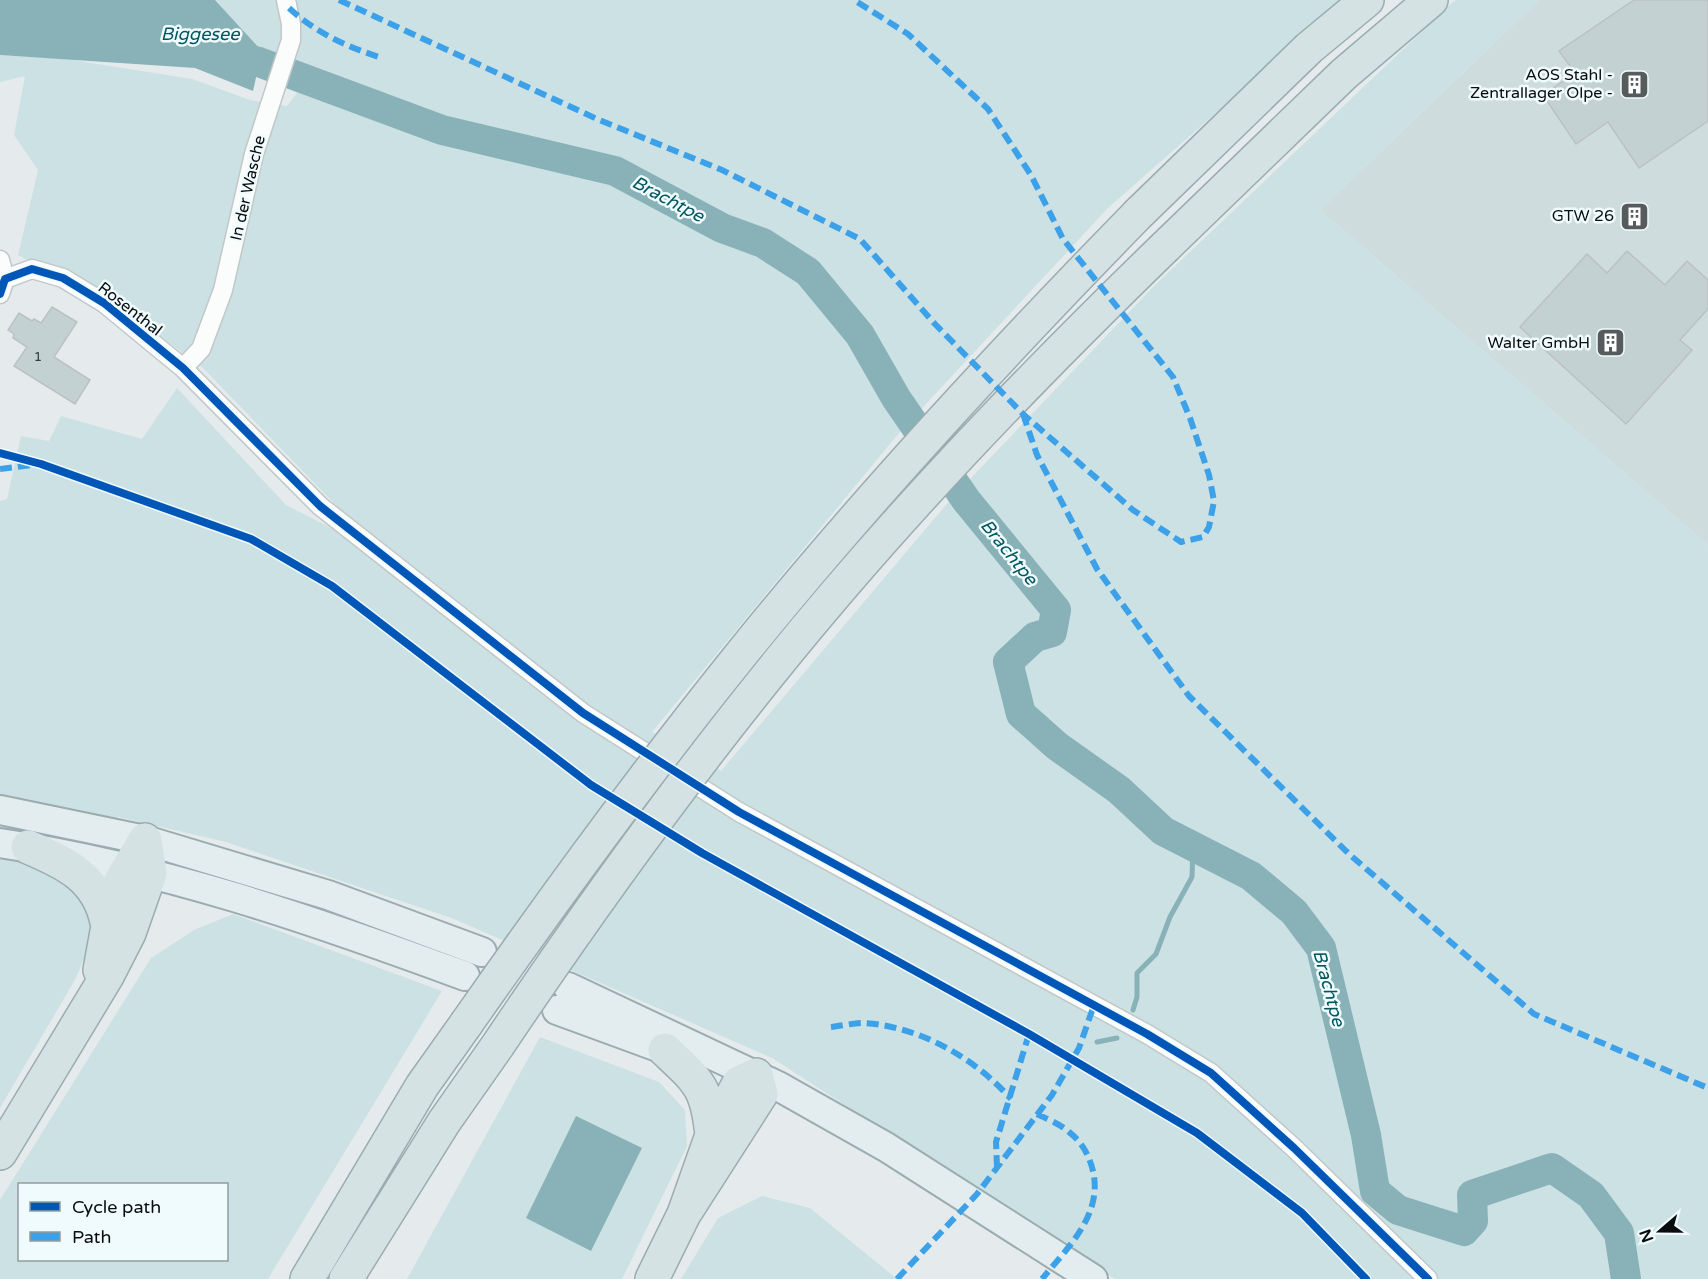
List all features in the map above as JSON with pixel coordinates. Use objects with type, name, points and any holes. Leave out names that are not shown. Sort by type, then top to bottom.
[{"type":"highway","points":[[307,1279],[422,1086],[629,798],[743,652],[931,431],[1138,213],[1308,48],[1367,0]]},
{"type":"highway","points":[[346,1279],[444,1122],[630,855],[699,762],[808,627],[922,495],[1000,411],[1344,74],[1431,0]]},
{"type":"highway","points":[[14,845],[58,860],[82,875],[98,893],[107,922]]},
{"type":"highway","points":[[88,1006],[102,965],[107,922],[114,893],[141,860]]},
{"type":"highway","points":[[0,1153],[129,933],[141,860]]},
{"type":"highway","points":[[665,1050],[699,1083],[709,1104],[712,1135]]},
{"type":"highway","points":[[684,1215],[712,1135],[752,1084]]},
{"type":"highway","points":[[652,1279],[752,1084]]},
{"type":"main road","points":[[0,810],[465,976]]},
{"type":"main road","points":[[14,845],[141,860],[328,895],[482,952]]},
{"type":"main road","points":[[752,1084],[665,1050],[562,998],[752,1084],[883,1153],[1093,1279]]},
{"type":"main road","points":[[883,1153],[1063,1279]]},
{"type":"street","name":"In der Wasche","points":[[183,368],[201,349],[223,290],[254,154],[291,40],[291,24],[286,0]]},
{"type":"street","name":"Rosenthal","points":[[0,260],[2,286],[32,268],[63,278],[105,303],[183,368],[320,506],[583,713],[739,812],[1147,1034],[1211,1073],[1294,1148],[1428,1279]]},
{"type":"shaded area","points":[[215,0],[1344,0],[1108,208],[899,433],[652,732],[721,771],[951,499],[1153,287],[1453,2],[1456,0],[1539,0],[1320,210],[1708,545],[1708,1279],[1115,1279],[772,1058],[454,919],[226,842],[118,817],[72,878],[96,929],[76,978],[0,1108],[0,501],[7,499],[21,436],[49,441],[61,416],[142,439],[177,388],[286,505],[384,555],[204,369],[127,311],[18,255],[38,170],[14,135],[25,76],[0,82],[0,55],[66,59],[192,79],[250,100],[287,106],[299,90]]},
{"type":"shaded area","points":[[1539,0],[1708,0],[1708,545],[1320,210]]},
{"type":"shaded area","points":[[233,914],[442,991],[268,1279],[0,1279],[0,1200],[151,958],[194,930]]},
{"type":"shaded area","points":[[540,1037],[659,1082],[685,1110],[687,1146],[622,1279],[407,1279]]},
{"type":"shaded area","points":[[762,1196],[810,1208],[897,1279],[681,1279],[718,1218]]},
{"type":"water","name":"Biggesee","points":[[0,0],[215,0],[262,51],[253,91],[195,68],[0,55]]},
{"type":"water","points":[[576,1116],[642,1148],[591,1251],[526,1218]]},
{"type":"building","name":"AOS Stahl - Zentrallager Olpe -","points":[[1634,0],[1708,0],[1708,121],[1639,168],[1608,122],[1576,144],[1543,95],[1575,73],[1559,51]]},
{"type":"building","name":"Walter GmbH","points":[[1627,251],[1665,285],[1687,261],[1708,280],[1708,309],[1680,340],[1692,350],[1626,424],[1520,327],[1587,254],[1607,273]]},
{"type":"building","points":[[52,307],[77,322],[54,357],[90,380],[75,404],[14,366],[27,347],[13,338],[14,334],[8,330],[19,313],[32,321],[34,319],[41,323]]},
{"type":"waterway","name":"Brachtpe","points":[[219,53],[259,62],[442,130],[615,171],[722,228],[763,243],[808,272],[860,335],[896,398],[966,500],[1056,610],[1052,632],[1035,637],[1008,662],[1021,714],[1057,746],[1119,790],[1163,831],[1251,876],[1294,912],[1321,948],[1366,1135],[1375,1191],[1398,1210],[1464,1231],[1473,1221],[1472,1195],[1552,1168],[1591,1195],[1619,1233],[1626,1279]]},
{"type":"waterway","points":[[1133,1010],[1137,997],[1137,973],[1156,954],[1170,917],[1192,877],[1193,846]]},
{"type":"waterway","points":[[1097,1042],[1117,1038]]},
{"type":"marked path","points":[[339,0],[597,119],[722,170],[860,239],[935,324],[1023,414],[1133,510],[1181,542],[1203,537],[1209,527],[1214,501],[1209,475],[1190,418],[1173,377],[1063,239],[1031,175],[988,109],[908,34],[854,0]]},
{"type":"marked path","points":[[289,8],[309,24],[331,37],[379,57]]},
{"type":"marked path","points":[[1023,414],[1037,455],[1097,569],[1189,696],[1349,854],[1534,1014],[1708,1088]]},
{"type":"marked path","points":[[0,469],[32,465]]},
{"type":"marked path","points":[[897,1279],[977,1194],[1052,1095],[1079,1048],[1094,1005]]},
{"type":"marked path","points":[[831,1027],[863,1023],[905,1030],[945,1047],[963,1058],[981,1070],[1011,1099]]},
{"type":"marked path","points":[[997,1167],[996,1142],[1029,1034]]},
{"type":"marked path","points":[[1037,1114],[1074,1136],[1087,1154],[1093,1171],[1095,1187],[1093,1202],[1081,1230],[1042,1279]]},
{"type":"cycle path","points":[[0,294],[5,279],[32,269],[63,278],[104,303],[183,368],[320,506],[583,713],[739,812],[1147,1034],[1211,1073],[1294,1148],[1428,1279]]},
{"type":"cycle path","points":[[0,453],[41,464],[251,539],[332,586],[591,785],[702,853],[1029,1034],[1197,1133],[1302,1213],[1366,1279]]},
{"type":"place","name":"AOS Stahl - Zentrallager Olpe -","points":[[1634,84]]},
{"type":"place","name":"GTW 26","points":[[1635,216]]},
{"type":"place","name":"Walter GmbH","points":[[1611,343]]}]
